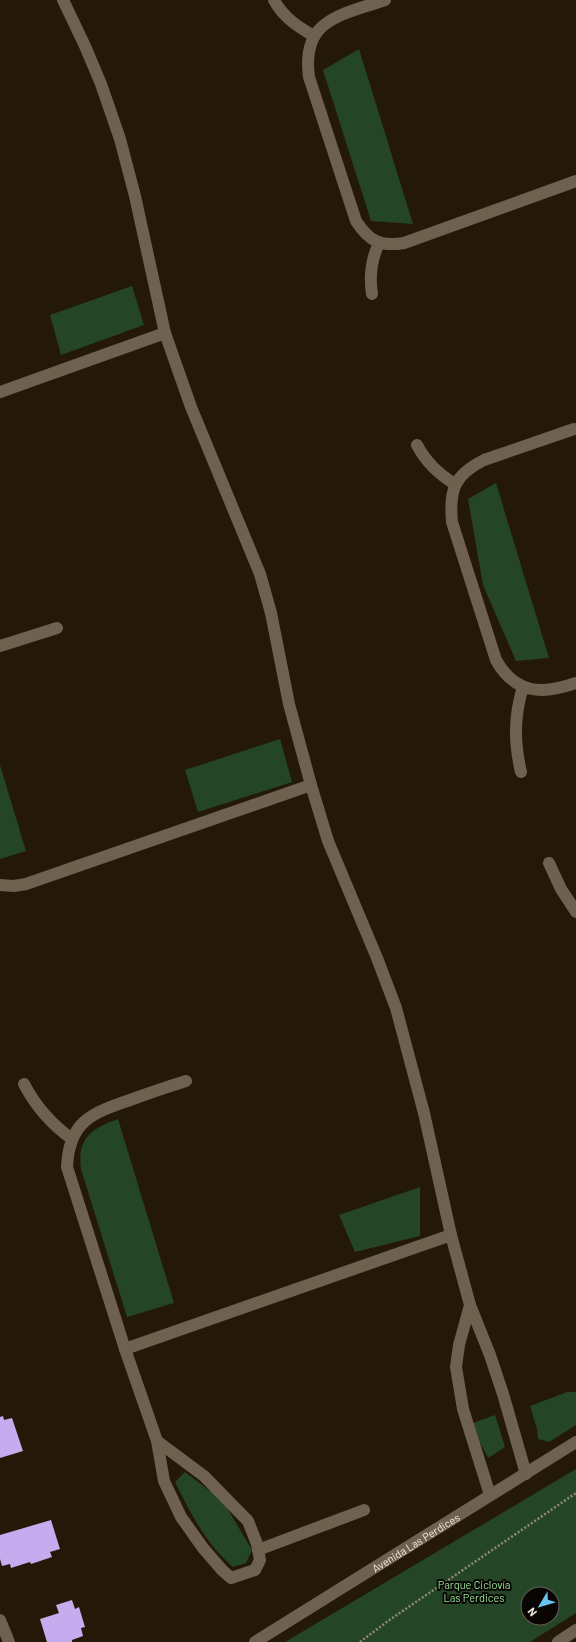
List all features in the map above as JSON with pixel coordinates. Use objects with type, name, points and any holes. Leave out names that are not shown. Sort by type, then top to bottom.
[{"type":"street","points":[[63,0],[101,84],[120,139],[135,196],[165,333],[191,407],[260,574],[291,711],[311,785],[328,841],[377,958],[396,1008],[424,1113],[451,1235],[470,1305],[490,1355],[503,1394],[526,1474]]},
{"type":"street","points":[[274,0],[284,14],[297,26],[314,36]]},
{"type":"street","points":[[385,0],[337,16],[320,28],[314,36],[308,55],[311,83],[356,221],[369,237],[379,243],[391,245],[404,243],[576,181]]},
{"type":"street","points":[[372,294],[370,279],[371,265],[374,253],[379,243]]},
{"type":"street","points":[[0,392],[165,333]]},
{"type":"street","points":[[574,429],[484,460],[470,467],[461,475],[455,484],[451,496],[452,522],[496,660],[503,671],[512,680],[523,687],[543,691],[554,690],[576,683]]},
{"type":"street","points":[[417,445],[432,468],[455,484]]},
{"type":"street","points":[[0,646],[57,628]]},
{"type":"street","points":[[521,772],[517,754],[515,720],[523,687]]},
{"type":"street","points":[[0,885],[14,886],[26,884],[311,785]]},
{"type":"street","points":[[549,863],[561,889],[576,912]]},
{"type":"street","points":[[157,1441],[204,1476],[248,1521],[260,1560],[255,1570],[231,1578],[222,1570],[203,1548],[181,1517],[164,1481],[157,1441],[125,1349],[67,1167],[68,1153],[77,1129],[94,1114],[186,1081]]},
{"type":"street","points":[[24,1084],[33,1101],[44,1116],[57,1129],[72,1139]]},
{"type":"street","points":[[125,1349],[451,1235]]},
{"type":"street","points":[[470,1305],[459,1345],[456,1367],[463,1409],[490,1495]]},
{"type":"street","name":"Avenida Las Perdices","points":[[255,1642],[576,1442]]},
{"type":"street","points":[[258,1550],[364,1510]]},
{"type":"street","points":[[0,1620],[9,1642]]},
{"type":"street","points":[[558,1642],[576,1630]]},
{"type":"path","points":[[360,1642],[388,1620],[576,1493]]},
{"type":"green space","points":[[359,49],[413,224],[371,221],[323,70]]},
{"type":"green space","points":[[132,286],[144,325],[61,355],[50,315]]},
{"type":"green space","points":[[496,483],[549,658],[516,661],[483,585],[468,499]]},
{"type":"green space","points":[[280,739],[292,782],[198,812],[185,770]]},
{"type":"green space","points":[[0,765],[26,851],[0,859]]},
{"type":"green space","points":[[118,1119],[174,1303],[127,1317],[81,1169],[80,1158],[81,1150],[88,1136],[100,1127]]},
{"type":"green space","points":[[420,1187],[420,1236],[355,1252],[339,1215]]},
{"type":"green space","points":[[567,1392],[576,1392],[576,1425],[549,1442],[538,1439],[537,1429],[530,1406]]},
{"type":"green space","points":[[495,1415],[505,1447],[488,1458],[470,1424]]},
{"type":"green space","name":"Parque Ciclovía Las Perdices","points":[[576,1469],[576,1613],[560,1623],[560,1586],[520,1586],[520,1626],[555,1626],[530,1642],[285,1642]]},
{"type":"green space","points":[[185,1472],[223,1501],[252,1550],[246,1563],[233,1567],[223,1558],[200,1528],[175,1482]]},
{"type":"building","points":[[3,1416],[4,1420],[12,1418],[23,1451],[0,1458],[0,1417]]},
{"type":"building","points":[[51,1520],[60,1549],[50,1552],[52,1557],[31,1564],[30,1562],[11,1568],[10,1564],[2,1566],[0,1559],[0,1535]]},
{"type":"building","points":[[72,1600],[75,1609],[79,1607],[85,1627],[81,1628],[83,1636],[72,1640],[72,1642],[47,1642],[40,1619],[59,1613],[56,1605]]}]
